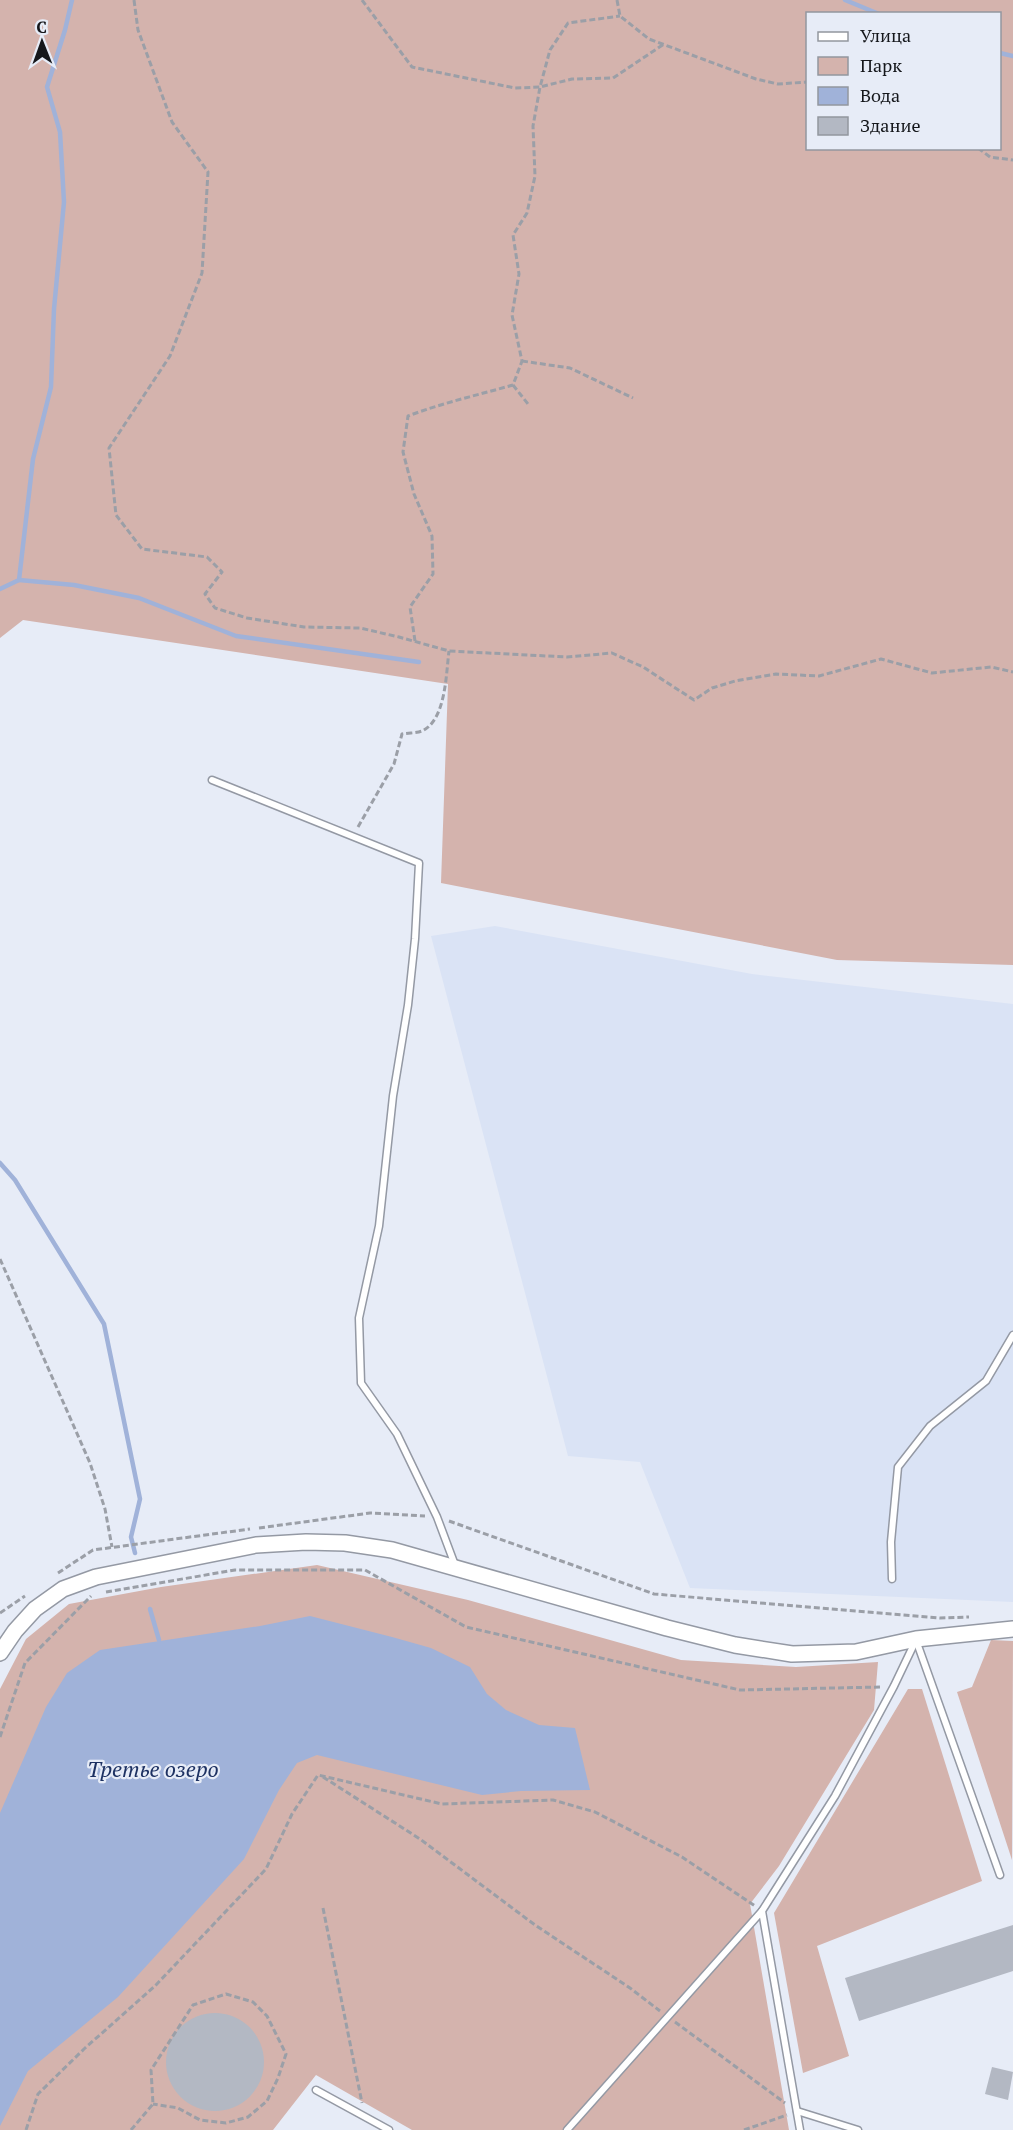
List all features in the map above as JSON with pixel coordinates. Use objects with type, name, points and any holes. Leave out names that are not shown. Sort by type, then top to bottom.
[{"type":"street","points":[[0,1653],[15,1631],[35,1609],[63,1589],[96,1577],[256,1545],[345,1542],[392,1550],[667,1628],[735,1645],[792,1654],[856,1652],[916,1640],[1013,1629]]},
{"type":"lane","points":[[212,780],[419,863],[415,939],[408,1005],[393,1096],[379,1226],[359,1318],[361,1383],[397,1434],[437,1517],[456,1568]]},
{"type":"lane","points":[[892,1579],[891,1542],[898,1467],[930,1426],[986,1381],[1013,1335]]},
{"type":"lane","points":[[567,2130],[762,1911],[835,1796],[916,1640]]},
{"type":"lane","points":[[916,1640],[1000,1875]]},
{"type":"lane","points":[[762,1911],[800,2130]]},
{"type":"lane","points":[[316,2090],[389,2130]]},
{"type":"lane","points":[[797,2111],[858,2130]]},
{"type":"path","points":[[134,0],[138,30],[172,122],[208,172],[202,273],[170,356],[109,448],[116,515],[142,549],[207,556],[222,572],[205,594],[216,608],[247,618],[304,627],[360,628],[449,651],[567,657],[612,653],[643,667],[694,700],[712,688],[735,681],[776,674],[819,676],[881,660],[932,673],[991,667],[1013,672]]},
{"type":"path","points":[[362,0],[412,67],[515,88],[540,87],[572,78],[613,78],[664,44]]},
{"type":"path","points":[[617,0],[620,16],[649,39],[756,79],[778,84],[806,82]]},
{"type":"path","points":[[513,384],[522,360],[512,315],[519,274],[513,235],[527,213],[535,176],[533,126],[550,51],[568,22],[620,16]]},
{"type":"path","points":[[981,150],[990,157],[1013,160]]},
{"type":"path","points":[[522,360],[570,368],[633,398]]},
{"type":"path","points":[[415,641],[410,607],[433,574],[432,536],[414,494],[403,452],[408,416],[434,406],[474,397],[513,384]]},
{"type":"path","points":[[513,384],[528,404]]},
{"type":"path","points":[[352,836],[394,764],[402,734],[422,731],[438,714],[444,696],[449,651]]},
{"type":"path","points":[[0,1259],[90,1463],[105,1509],[112,1547]]},
{"type":"path","points":[[118,1546],[150,1542]]},
{"type":"path","points":[[103,1593],[235,1570],[365,1570],[466,1627],[740,1690],[894,1686]]},
{"type":"path","points":[[654,1594],[940,1618],[971,1617]]},
{"type":"path","points":[[0,1737],[25,1663],[92,1595]]},
{"type":"path","points":[[318,1774],[442,1804],[553,1800],[595,1812],[682,1857],[762,1911]]},
{"type":"path","points":[[318,1774],[420,1839],[535,1925],[630,1988],[707,2048],[797,2111]]},
{"type":"path","points":[[26,2130],[38,2094],[84,2049],[155,1986],[266,1869],[292,1814],[318,1774]]},
{"type":"path","points":[[323,1908],[364,2117]]},
{"type":"path","points":[[131,2130],[153,2104],[151,2070],[193,2005],[226,1994],[253,2002],[267,2016],[286,2054],[267,2101],[248,2117],[226,2123],[200,2120],[178,2108],[153,2104]]},
{"type":"path","points":[[744,2130],[797,2111]]},
{"type":"shaded area","points":[[495,926],[752,974],[1013,1004],[1013,1602],[690,1588],[640,1462],[568,1456],[431,936]]},
{"type":"green space","points":[[0,0],[1013,0],[1013,965],[837,960],[441,883],[448,684],[23,620],[0,638]]},
{"type":"green space","points":[[317,1565],[468,1600],[681,1660],[796,1667],[878,1662],[874,1710],[779,1866],[750,1904],[789,2130],[412,2130],[316,2075],[273,2130],[0,2130],[0,1689],[26,1639],[69,1604],[161,1587]]},
{"type":"green space","points":[[991,1640],[1013,1641],[1012,1860],[957,1692],[972,1687]]},
{"type":"green space","points":[[908,1689],[922,1689],[982,1881],[817,1946],[849,2056],[803,2073],[774,1913]]},
{"type":"water","name":"Третье озеро","points":[[310,1616],[431,1648],[470,1667],[487,1694],[506,1710],[539,1725],[575,1728],[590,1790],[521,1791],[482,1795],[317,1755],[297,1763],[279,1790],[244,1859],[118,1997],[28,2071],[0,2126],[0,1813],[46,1707],[67,1673],[100,1650],[260,1626]]},
{"type":"building","points":[[1013,1925],[1013,1971],[859,2021],[845,1978]]},
{"type":"building","points":[[215,2013],[234,2016],[250,2027],[261,2043],[264,2062],[261,2081],[250,2097],[234,2108],[215,2111],[196,2108],[180,2097],[169,2081],[166,2062],[169,2043],[180,2027],[196,2016]]},
{"type":"building","points":[[992,2067],[1013,2072],[1008,2100],[985,2094]]},
{"type":"waterway","points":[[0,589],[19,580],[33,459],[51,387],[54,309],[64,202],[60,132],[47,87],[72,0]]},
{"type":"waterway","points":[[845,0],[874,12]]},
{"type":"waterway","points":[[1001,53],[1013,56]]},
{"type":"waterway","points":[[19,580],[74,585],[139,598],[236,636],[419,662]]},
{"type":"waterway","points":[[0,1163],[15,1180],[104,1324],[140,1499],[131,1537],[135,1553]]},
{"type":"waterway","points":[[150,1609],[159,1640]]}]
